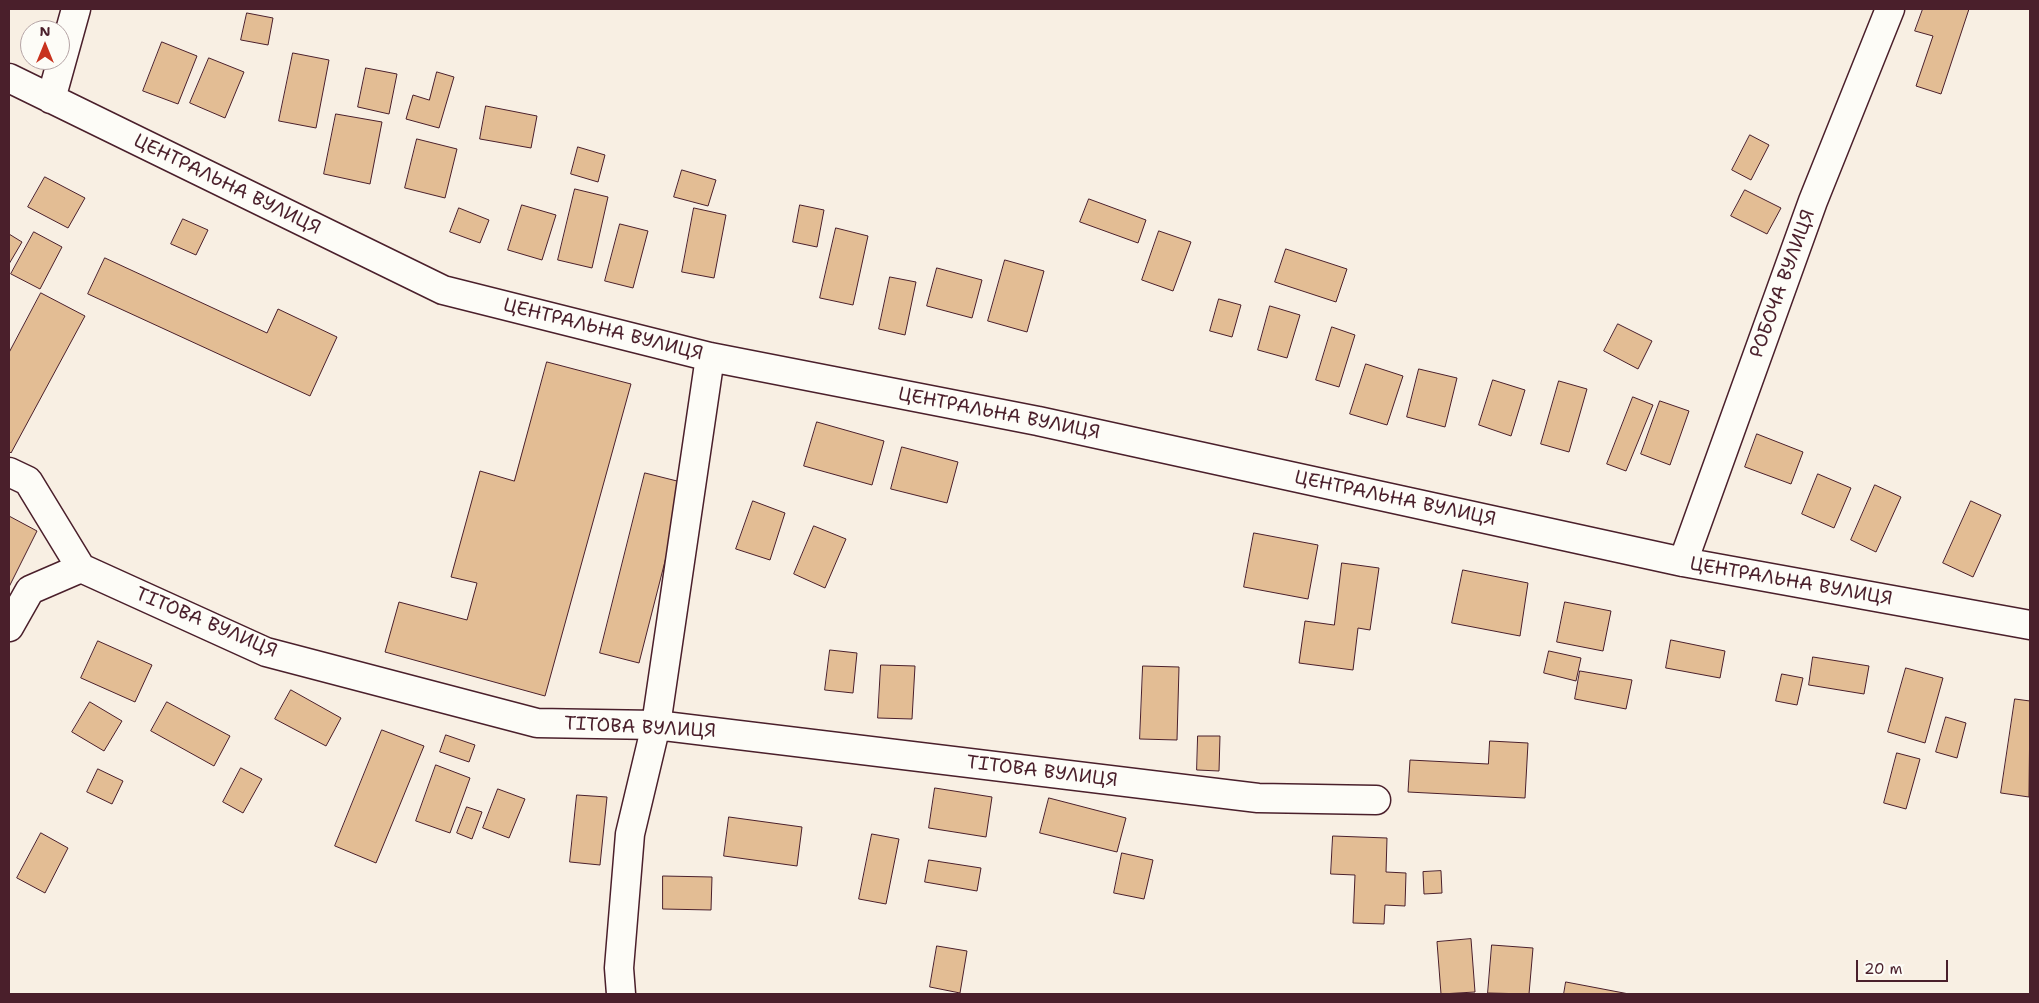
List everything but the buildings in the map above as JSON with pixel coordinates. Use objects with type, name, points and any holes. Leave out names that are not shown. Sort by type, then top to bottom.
[{"type":"street","points":[[51,98],[76,9]]},
{"type":"street","name":"РОБОЧА ВУЛИЦЯ","points":[[1683,562],[1813,201],[1890,9]]},
{"type":"street","name":"ЦЕНТРАЛЬНА ВУЛИЦЯ","points":[[9,78],[443,290],[710,357],[1038,421],[1683,562],[2030,625]]},
{"type":"street","points":[[621,994],[619,968],[630,834],[656,725],[710,357]]},
{"type":"street","points":[[9,472],[28,481],[81,568],[30,590],[9,627]]},
{"type":"street","name":"ТІТОВА ВУЛИЦЯ","points":[[81,568],[266,652],[537,723],[656,725],[1258,798],[1376,800]]}]
